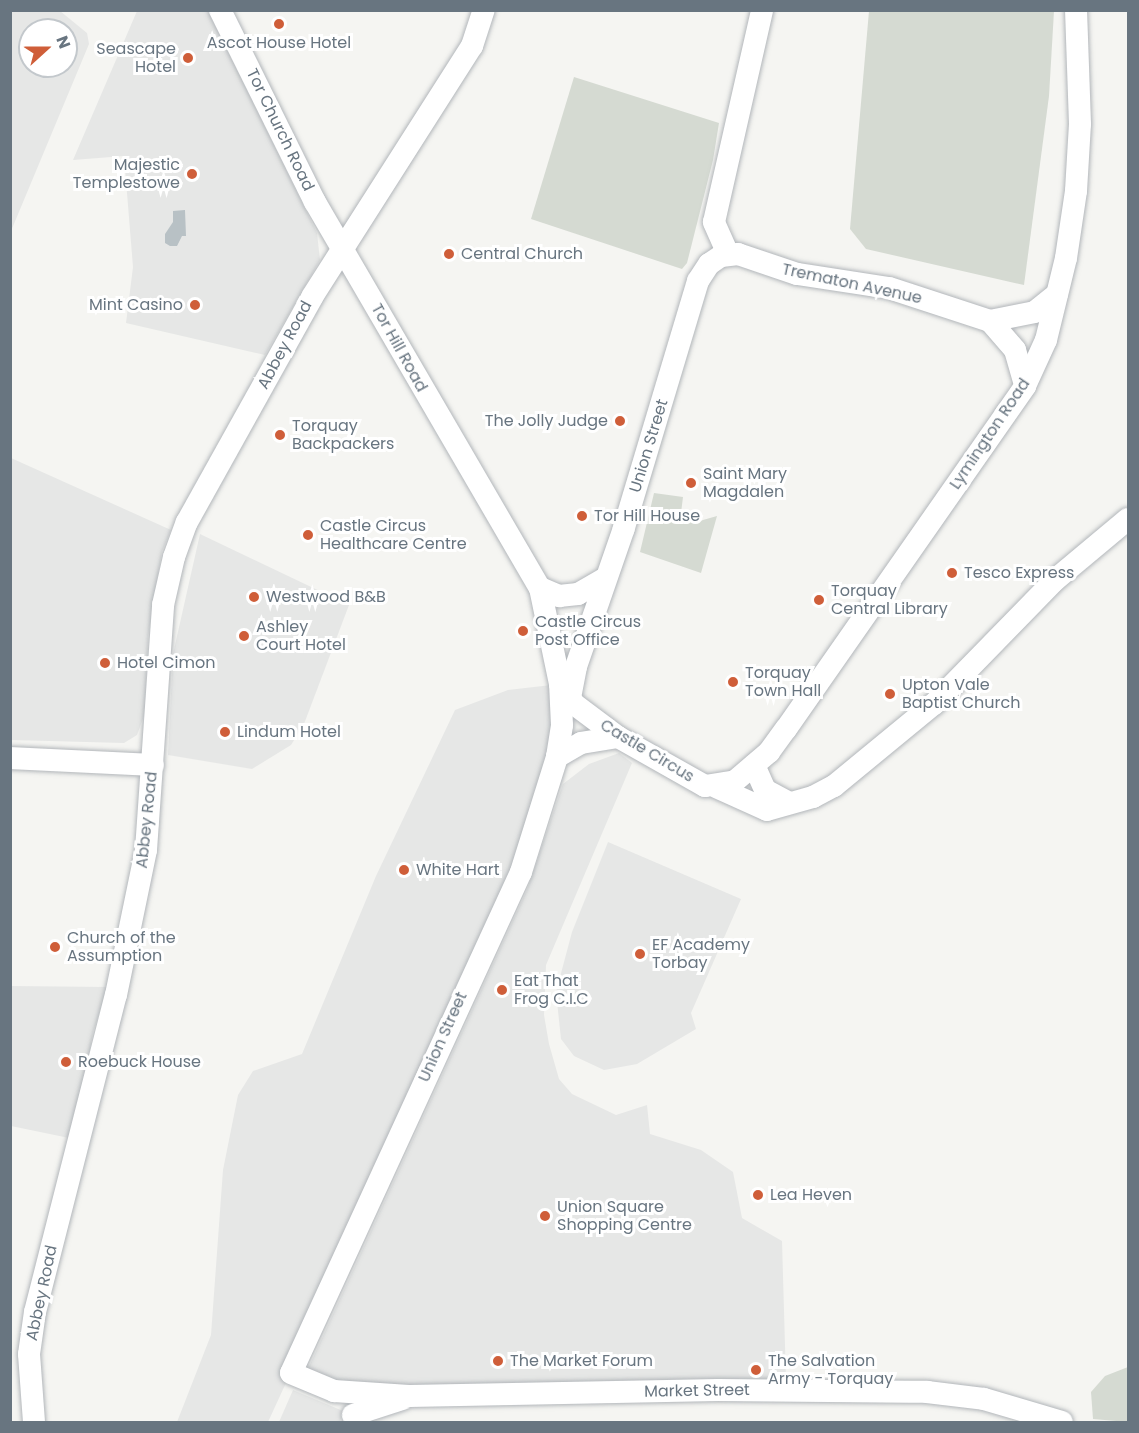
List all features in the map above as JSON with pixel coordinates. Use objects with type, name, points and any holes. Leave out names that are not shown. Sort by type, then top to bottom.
[{"type":"street","name":"Tor Church Road","points":[[220,10],[342,248]]},
{"type":"street","points":[[342,248],[472,46],[484,10]]},
{"type":"street","points":[[721,257],[714,222],[762,10]]},
{"type":"street","name":"Lymington Road","points":[[754,765],[786,729],[1025,386],[1046,340],[1076,191],[1080,124],[1076,10]]},
{"type":"street","name":"Tor Hill Road","points":[[342,248],[540,588],[568,695]]},
{"type":"street","name":"Abbey Road","points":[[34,1422],[29,1354],[35,1312],[116,995],[146,850],[163,605],[174,557],[188,522],[342,248]]},
{"type":"street","name":"Trematon Avenue","points":[[721,257],[797,274],[889,288],[990,321],[1035,312],[1057,294]]},
{"type":"street","name":"Union Street","points":[[291,1373],[521,872],[557,757],[568,695],[576,667],[698,281],[721,257]]},
{"type":"street","points":[[990,321],[1016,350],[1025,386]]},
{"type":"street","points":[[716,787],[767,810],[834,786],[887,746],[1054,580],[1128,519]]},
{"type":"street","points":[[540,588],[559,596],[578,594],[606,578]]},
{"type":"street","name":"Castle Circus","points":[[568,695],[618,737],[688,777],[716,787],[735,781],[754,765]]},
{"type":"street","points":[[557,757],[581,743],[618,737]]},
{"type":"street","points":[[10,758],[153,765]]},
{"type":"street","points":[[754,765],[765,790],[789,803]]},
{"type":"street","name":"Market Street","points":[[291,1373],[334,1391],[409,1396],[825,1389],[927,1392],[984,1399],[1062,1422]]},
{"type":"street","points":[[334,1391],[350,1403],[352,1418]]},
{"type":"street","name":"Market Street","points":[[352,1418],[409,1396]]},
{"type":"shaded area","points":[[11,10],[60,11],[69,18],[18,18],[18,78],[75,78],[11,231]]},
{"type":"shaded area","points":[[137,11],[208,11],[317,233],[320,260],[265,355],[126,323],[133,267],[124,156],[73,160]]},
{"type":"shaded area","points":[[869,11],[1054,11],[1049,96],[1024,285],[866,249],[850,229]]},
{"type":"shaded area","points":[[78,26],[87,33],[89,44],[78,70]]},
{"type":"shaded area","points":[[574,77],[719,123],[713,160],[687,263],[682,269],[531,219]]},
{"type":"shaded area","points":[[185,210],[186,236],[182,236],[177,246],[170,246],[165,243],[165,234],[173,222],[173,211]]},
{"type":"shaded area","points":[[11,458],[171,530],[162,551],[148,636],[145,713],[137,735],[124,743],[11,740]]},
{"type":"shaded area","points":[[654,493],[683,497],[681,513],[696,522],[717,516],[701,573],[640,552]]},
{"type":"shaded area","points":[[200,534],[349,605],[304,724],[291,745],[252,769],[168,755],[173,654]]},
{"type":"shaded area","points":[[560,684],[574,704],[521,872],[268,1422],[177,1422],[211,1335],[223,1170],[238,1095],[253,1071],[302,1054],[376,876],[455,710],[508,690]]},
{"type":"shaded area","points":[[619,753],[632,763],[546,965],[544,1015],[549,1044],[559,1079],[572,1094],[616,1115],[647,1105],[650,1134],[701,1150],[733,1172],[742,1218],[782,1241],[786,1380],[470,1387],[340,1384],[307,1371],[527,890],[563,784],[589,764]]},
{"type":"shaded area","name":"EF Academy Torbay","points":[[608,842],[741,899],[691,1013],[696,1029],[637,1064],[604,1070],[574,1056],[561,1039],[556,992],[572,932]]},
{"type":"shaded area","points":[[10,986],[108,987],[93,1032],[74,1139],[11,1126]]},
{"type":"shaded area","points":[[1128,1367],[1128,1422],[1093,1419],[1091,1392],[1105,1376]]},
{"type":"shaded area","points":[[293,1390],[343,1411],[340,1422],[279,1422]]},
{"type":"place","name":"Ascot House Hotel","points":[[279,24]]},
{"type":"place","name":"Seascape Hotel","points":[[188,58]]},
{"type":"place","name":"Majestic Templestowe","points":[[192,174]]},
{"type":"place","name":"Central Church","points":[[449,254]]},
{"type":"place","name":"Mint Casino","points":[[195,305]]},
{"type":"place","name":"The Jolly Judge","points":[[620,421]]},
{"type":"place","name":"Torquay Backpackers","points":[[280,435]]},
{"type":"place","name":"Saint Mary Magdalen","points":[[691,483]]},
{"type":"place","name":"Tor Hill House","points":[[582,516]]},
{"type":"place","name":"Castle Circus Healthcare Centre","points":[[308,535]]},
{"type":"place","name":"Tesco Express","points":[[952,573]]},
{"type":"place","name":"Westwood B&B","points":[[254,597]]},
{"type":"place","name":"Torquay Central Library","points":[[819,600]]},
{"type":"place","name":"Castle Circus Post Office","points":[[523,631]]},
{"type":"place","name":"Ashley Court Hotel","points":[[244,636]]},
{"type":"place","name":"Hotel Cimon","points":[[105,663]]},
{"type":"place","name":"Torquay Town Hall","points":[[733,682]]},
{"type":"place","name":"Upton Vale Baptist Church","points":[[890,694]]},
{"type":"place","name":"Lindum Hotel","points":[[225,732]]},
{"type":"place","name":"White Hart","points":[[404,870]]},
{"type":"place","name":"Church of the Assumption","points":[[55,947]]},
{"type":"place","name":"EF Academy Torbay","points":[[640,954]]},
{"type":"place","name":"Eat That Frog C.I.C","points":[[502,990]]},
{"type":"place","name":"Roebuck House","points":[[66,1062]]},
{"type":"place","name":"Lea Heven","points":[[758,1195]]},
{"type":"place","name":"Union Square Shopping Centre","points":[[545,1216]]},
{"type":"place","name":"The Market Forum","points":[[498,1361]]},
{"type":"place","name":"The Salvation Army - Torquay","points":[[756,1370]]}]
